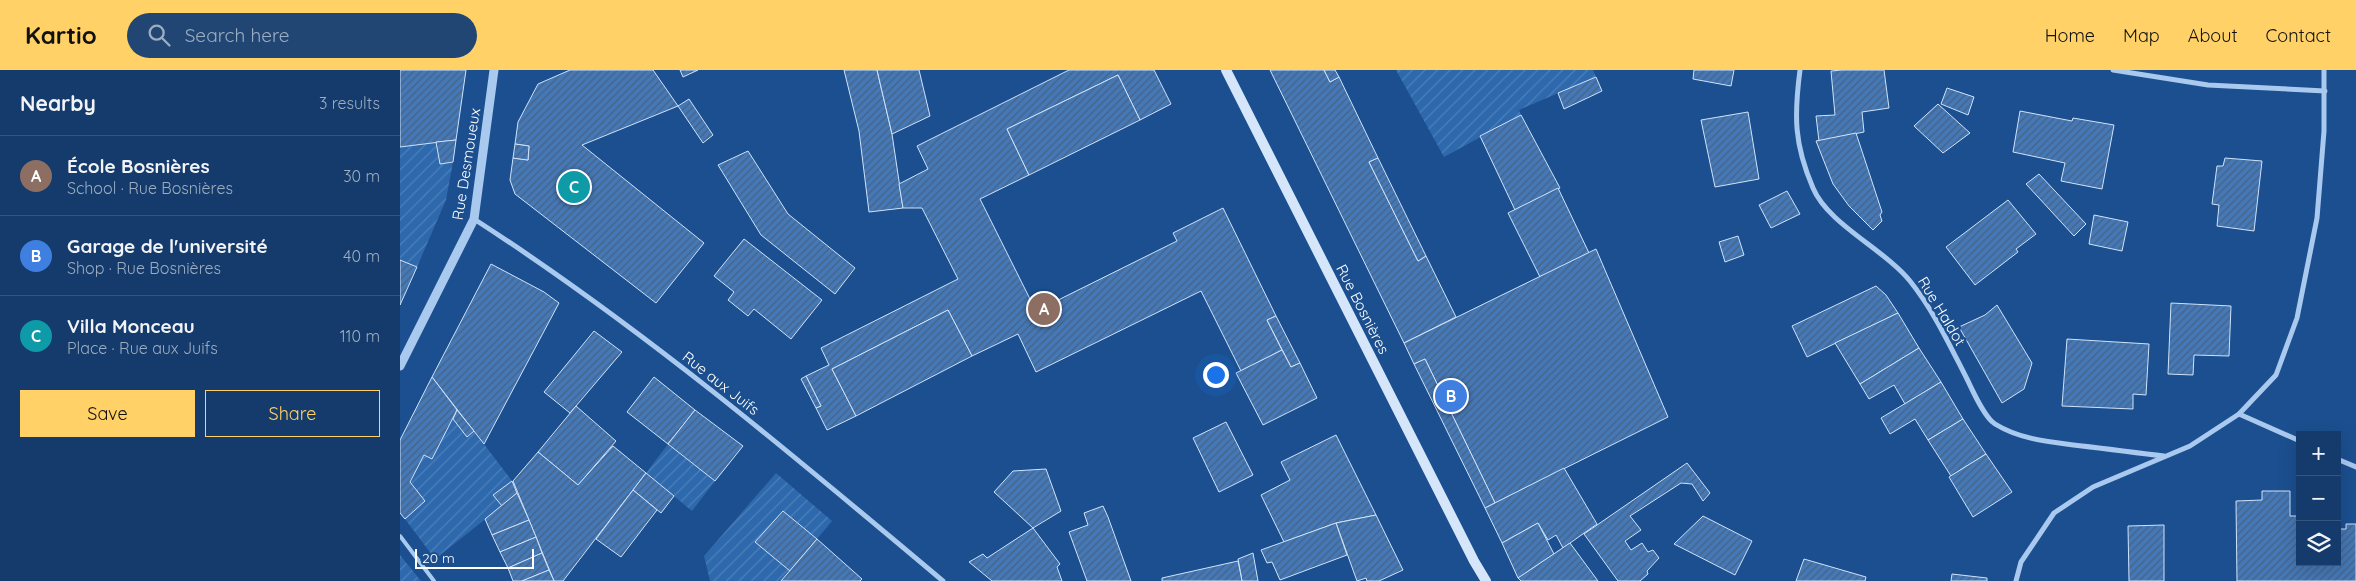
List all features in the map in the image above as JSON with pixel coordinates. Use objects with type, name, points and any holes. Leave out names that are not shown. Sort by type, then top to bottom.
[{"type":"main road","name":"Rue Bosnières","points":[[1226,70],[1474,561],[1486,581]]},
{"type":"main road","name":"Rue Bosnières","points":[[1474,561],[1476,581]]},
{"type":"street","name":"Rue Desmoueux","points":[[401,361],[474,219],[494,70]]},
{"type":"street","name":"Rue Haldot","points":[[1800,70],[1795,112],[1797,132],[1804,168],[1814,191],[1831,213],[1892,262],[1910,281],[1934,315],[1980,404],[1993,423],[2026,438],[2165,456]]},
{"type":"street","points":[[2113,70],[2208,85],[2325,91]]},
{"type":"street","points":[[2016,581],[2020,562],[2054,513],[2093,487],[2190,446],[2239,414],[2276,375],[2297,318],[2317,218],[2325,91],[2324,70]]},
{"type":"street","name":"Rue aux Juifs","points":[[474,219],[584,292],[658,349],[735,409],[943,581]]},
{"type":"street","points":[[2239,414],[2296,440]]},
{"type":"street","points":[[2341,460],[2356,467]]},
{"type":"lane","points":[[400,536],[434,581]]},
{"type":"shaded area","points":[[1396,70],[1593,70],[1596,77],[1519,110],[1521,115],[1444,157]]},
{"type":"shaded area","points":[[436,142],[440,164],[453,162],[446,200],[417,267],[400,260],[400,147]]},
{"type":"shaded area","points":[[453,419],[467,437],[474,431],[512,481],[493,495],[502,506],[435,559],[405,519],[425,501],[410,482],[424,455],[432,459]]},
{"type":"shaded area","points":[[668,444],[715,481],[692,511],[646,473]]},
{"type":"shaded area","points":[[776,473],[832,521],[817,539],[783,511],[755,542],[790,571],[781,581],[710,581],[704,556]]},
{"type":"shaded area","points":[[400,555],[421,581],[400,581]]},
{"type":"building","points":[[400,70],[466,70],[456,140],[400,147]]},
{"type":"building","points":[[570,70],[653,70],[678,106],[582,145],[704,243],[656,303],[515,194],[510,180],[513,158],[528,160],[529,146],[515,144],[518,122],[538,84]]},
{"type":"building","points":[[680,70],[698,70],[683,77]]},
{"type":"building","points":[[844,70],[877,70],[892,134],[903,208],[869,212],[859,131]]},
{"type":"building","points":[[877,70],[919,70],[930,116],[892,134]]},
{"type":"building","points":[[1069,70],[1154,70],[1171,104],[1140,120],[1118,75],[1007,129],[1029,175],[980,199],[1036,311],[1177,241],[1173,233],[1223,208],[1276,316],[1267,320],[1282,350],[1241,371],[1201,291],[1036,372],[1018,334],[972,356],[948,310],[832,369],[856,416],[827,430],[816,408],[821,406],[806,376],[829,365],[821,348],[958,279],[922,208],[903,208],[899,184],[928,169],[917,146]]},
{"type":"building","points":[[1270,70],[1324,70],[1330,82],[1339,77],[1378,158],[1369,162],[1418,261],[1426,256],[1456,317],[1404,343]]},
{"type":"building","points":[[1324,70],[1335,70],[1339,77],[1330,82]]},
{"type":"building","points":[[1694,70],[1734,70],[1731,86],[1693,79]]},
{"type":"building","points":[[1884,70],[1889,108],[1862,112],[1864,132],[1819,141],[1816,116],[1835,115],[1831,71]]},
{"type":"building","points":[[1118,75],[1140,120],[1029,175],[1007,129]]},
{"type":"building","points":[[1596,77],[1602,91],[1564,109],[1558,93]]},
{"type":"building","points":[[1947,88],[1974,97],[1968,115],[1941,104]]},
{"type":"building","points":[[689,99],[713,135],[703,143],[678,106]]},
{"type":"building","points":[[1938,104],[1970,133],[1943,153],[1914,126]]},
{"type":"building","points":[[2020,111],[2072,121],[2073,118],[2114,125],[2102,189],[2061,181],[2065,163],[2013,152]]},
{"type":"building","points":[[1748,112],[1759,179],[1715,187],[1701,120]]},
{"type":"building","points":[[1521,115],[1560,188],[1515,210],[1480,136]]},
{"type":"building","points":[[1856,133],[1882,212],[1880,215],[1882,221],[1873,230],[1849,206],[1833,184],[1816,141]]},
{"type":"building","points":[[456,140],[453,162],[440,164],[436,142]]},
{"type":"building","points":[[515,144],[529,146],[528,160],[513,158]]},
{"type":"building","points":[[748,151],[788,214],[855,268],[835,294],[761,235],[718,165]]},
{"type":"building","points":[[1378,158],[1426,256],[1418,261],[1369,162]]},
{"type":"building","points":[[2225,158],[2262,161],[2254,231],[2217,226],[2219,205],[2212,204],[2217,166],[2223,166]]},
{"type":"building","points":[[2039,174],[2086,224],[2074,236],[2026,184]]},
{"type":"building","points":[[1558,188],[1589,253],[1540,277],[1508,213]]},
{"type":"building","points":[[1787,191],[1800,214],[1771,228],[1759,205]]},
{"type":"building","points":[[2008,200],[2036,234],[2016,249],[2018,252],[1975,285],[1946,247]]},
{"type":"building","points":[[2094,215],[2128,222],[2122,251],[2089,244]]},
{"type":"building","points":[[1738,236],[1744,255],[1725,262],[1719,242]]},
{"type":"building","points":[[744,239],[822,300],[791,339],[754,309],[748,316],[728,300],[734,292],[714,276]]},
{"type":"building","points":[[1596,249],[1668,417],[1495,503],[1425,359],[1414,364],[1404,343]]},
{"type":"building","points":[[400,260],[417,267],[400,305]]},
{"type":"building","points":[[491,264],[544,292],[559,303],[484,444],[432,377]]},
{"type":"building","points":[[1876,286],[1886,295],[1898,313],[1807,357],[1792,326]]},
{"type":"building","points":[[2171,303],[2231,306],[2229,356],[2194,355],[2193,375],[2168,374]]},
{"type":"building","points":[[1997,305],[2032,363],[2024,389],[2002,403],[1959,327],[1985,315]]},
{"type":"building","points":[[948,310],[972,356],[856,416],[832,369]]},
{"type":"building","points":[[1898,313],[1919,348],[1860,384],[1835,343]]},
{"type":"building","points":[[1276,316],[1300,363],[1291,367],[1267,320]]},
{"type":"building","points":[[594,331],[622,352],[570,413],[544,392]]},
{"type":"building","points":[[2067,339],[2149,344],[2146,395],[2133,394],[2133,409],[2062,406]]},
{"type":"building","points":[[1919,348],[1941,382],[1905,404],[1894,385],[1869,399],[1860,384]]},
{"type":"building","points":[[1282,350],[1291,367],[1300,363],[1317,398],[1263,425],[1236,373]]},
{"type":"building","points":[[1425,359],[1495,503],[1485,508],[1414,364]]},
{"type":"building","points":[[806,376],[821,406],[816,408],[801,379]]},
{"type":"building","points":[[432,377],[457,410],[432,459],[424,455],[410,482],[425,501],[405,519],[400,513],[400,440]]},
{"type":"building","points":[[654,377],[695,410],[668,444],[627,412]]},
{"type":"building","points":[[1941,382],[1963,419],[1928,440],[1915,419],[1890,434],[1881,418]]},
{"type":"building","points":[[576,406],[616,441],[578,485],[538,452]]},
{"type":"building","points":[[457,410],[474,431],[467,437],[453,419]]},
{"type":"building","points":[[695,410],[743,446],[715,481],[668,444]]},
{"type":"building","points":[[1963,419],[1986,454],[1951,476],[1928,440]]},
{"type":"building","points":[[1226,422],[1253,475],[1219,492],[1193,438]]},
{"type":"building","points":[[1336,435],[1376,515],[1336,523],[1284,542],[1261,495],[1290,480],[1281,462]]},
{"type":"building","points":[[613,446],[646,473],[563,581],[554,581],[513,481],[538,452],[578,485]]},
{"type":"building","points":[[1986,454],[2012,492],[1973,517],[1949,477]]},
{"type":"building","points":[[1687,463],[1710,493],[1703,501],[1692,484],[1681,483],[1630,516],[1641,530],[1625,541],[1631,550],[1642,543],[1648,552],[1653,550],[1659,558],[1647,571],[1648,574],[1640,581],[1618,581],[1584,534]]},
{"type":"building","points":[[1564,468],[1597,524],[1563,548],[1556,535],[1548,540],[1538,523],[1502,543],[1485,508]]},
{"type":"building","points":[[1046,469],[1061,511],[1033,528],[994,492],[1013,471]]},
{"type":"building","points":[[646,473],[674,496],[661,513],[633,490]]},
{"type":"building","points":[[512,481],[517,493],[502,506],[493,495]]},
{"type":"building","points":[[633,490],[657,510],[621,557],[596,539]]},
{"type":"building","points":[[2262,491],[2290,491],[2290,516],[2296,516],[2296,566],[2341,566],[2341,529],[2346,529],[2346,524],[2356,524],[2356,581],[2237,581],[2236,501],[2262,500]]},
{"type":"building","points":[[517,493],[529,520],[492,535],[485,519]]},
{"type":"building","points":[[1103,506],[1131,581],[1087,581],[1069,532],[1088,525],[1084,513]]},
{"type":"building","points":[[783,511],[817,539],[790,571],[755,542]]},
{"type":"building","points":[[1376,515],[1403,570],[1379,581],[1367,581],[1366,578],[1357,581],[1336,523]]},
{"type":"building","points":[[1703,516],[1752,541],[1735,575],[1674,544]]},
{"type":"building","points":[[529,520],[536,537],[500,552],[492,535]]},
{"type":"building","points":[[1336,523],[1347,555],[1280,580],[1272,562],[1267,563],[1261,550]]},
{"type":"building","points":[[1538,523],[1554,554],[1518,578],[1502,543]]},
{"type":"building","points":[[2164,525],[2164,581],[2129,581],[2128,526]]},
{"type":"building","points":[[1033,528],[1060,564],[1057,567],[1062,581],[992,581],[969,562],[983,554],[987,558]]},
{"type":"building","points":[[536,537],[542,553],[508,568],[500,552]]},
{"type":"building","points":[[817,539],[862,579],[860,581],[781,581]]},
{"type":"building","points":[[1570,543],[1598,581],[1521,581],[1518,578]]},
{"type":"building","points":[[542,553],[549,570],[522,581],[513,581],[508,568]]},
{"type":"building","points":[[1253,553],[1258,581],[1242,581],[1238,559]]},
{"type":"building","points":[[1804,559],[1866,577],[1865,581],[1796,581]]},
{"type":"building","points":[[1238,561],[1242,581],[1162,581],[1162,578]]},
{"type":"building","points":[[549,570],[554,581],[522,581]]},
{"type":"building","points":[[1952,574],[1987,578],[1987,581],[1951,581]]},
{"type":"place","name":"Villa Monceau","points":[[574,187]]},
{"type":"place","name":"École Bosnières","points":[[1044,309]]},
{"type":"place","name":"Garage de l'université","points":[[1451,396]]}]
